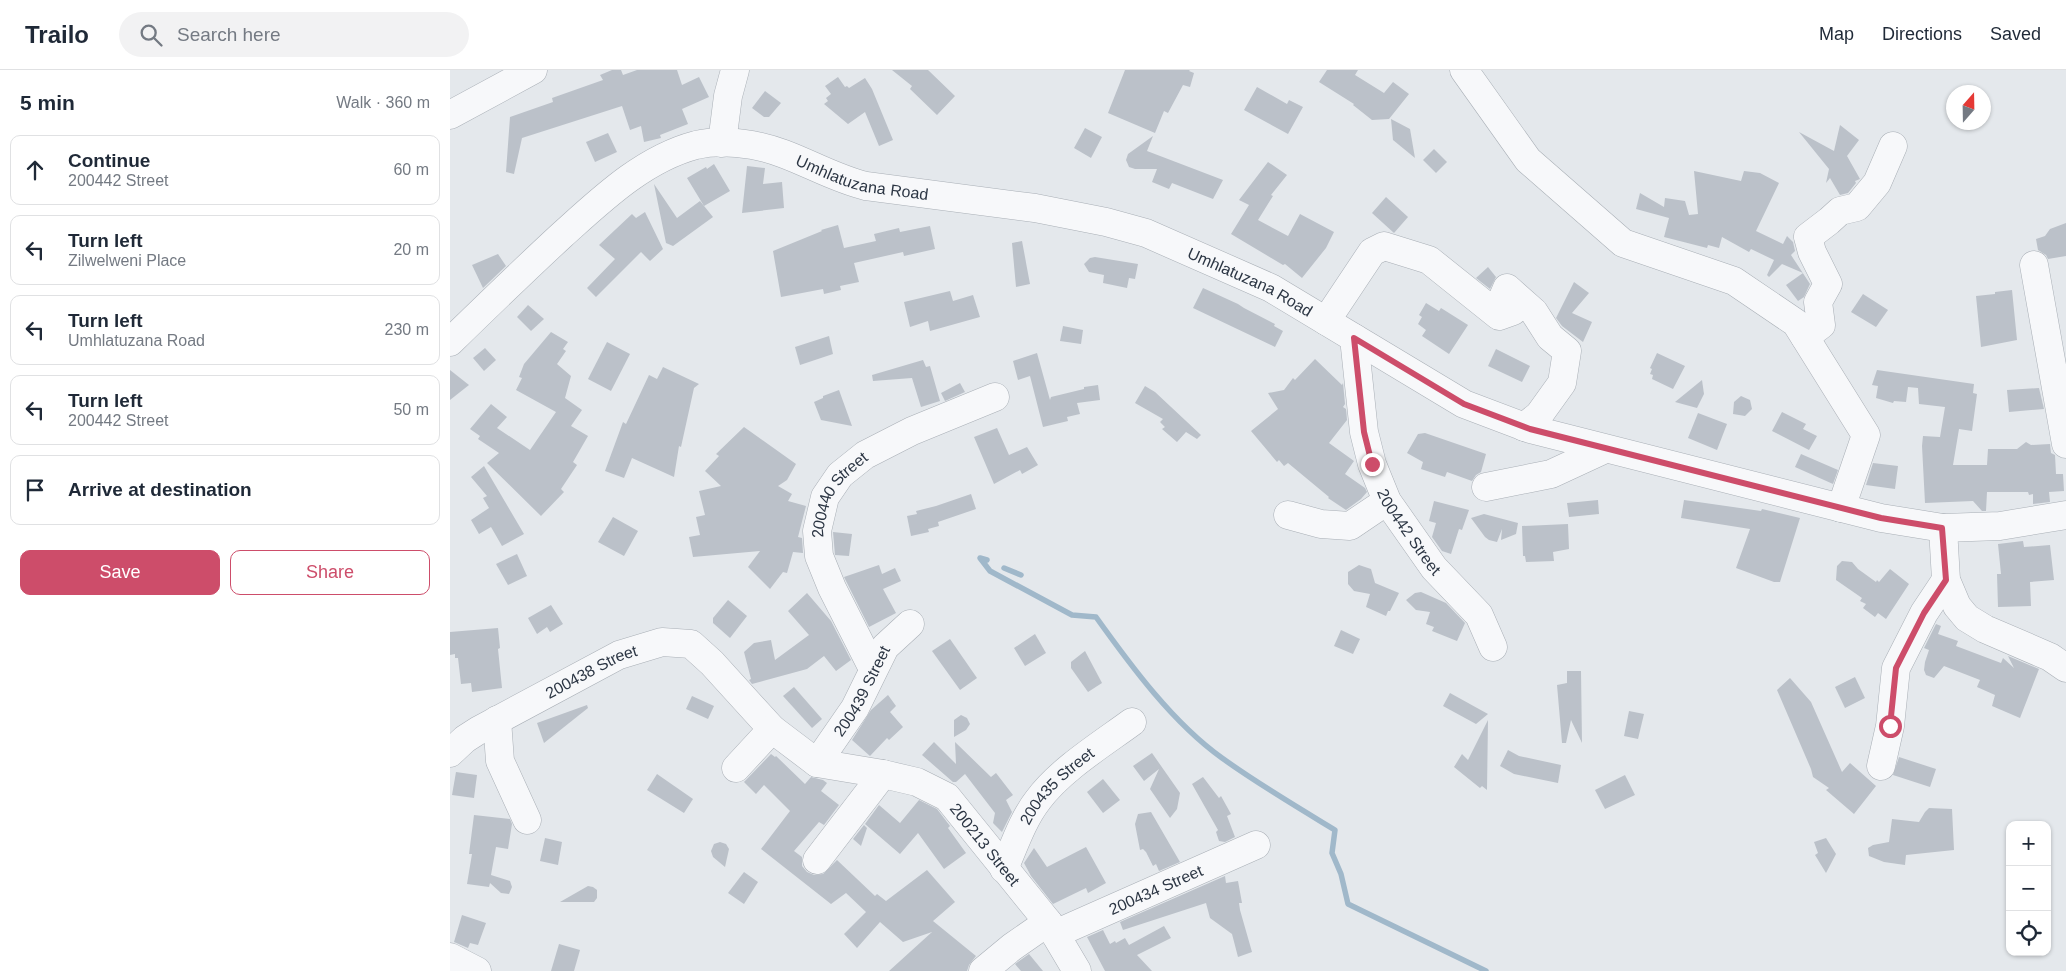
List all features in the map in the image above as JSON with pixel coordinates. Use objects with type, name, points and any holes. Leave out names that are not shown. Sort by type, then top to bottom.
[{"type":"street","points":[[450,115],[532,70]]},
{"type":"street","points":[[722,143],[728,96],[735,70]]},
{"type":"street","points":[[1464,70],[1528,160],[1623,243],[1734,281],[1796,323],[1866,435],[1841,508]]},
{"type":"street","name":"Umhlatuzana Road","points":[[450,342],[508,284],[608,194],[640,172],[666,157],[696,145],[722,143],[752,145],[776,151],[843,181],[866,186],[1035,208],[1106,222],[1138,231],[1271,288],[1464,404],[1524,426],[1605,449],[1881,518],[1942,528],[2000,526],[2066,515]]},
{"type":"street","points":[[1805,337],[1821,326],[1818,302],[1828,284],[1812,252],[1808,237],[1829,222],[1840,211],[1857,207],[1877,183],[1893,146]]},
{"type":"street","name":"Umhlatuzana Road","points":[[1326,321],[1372,252],[1384,246],[1429,260],[1499,316],[1513,311],[1501,302],[1507,288],[1534,312],[1550,337],[1567,351],[1562,384],[1538,415],[1524,426]]},
{"type":"street","points":[[2034,266],[2066,444]]},
{"type":"street","name":"200442 Street","points":[[1354,338],[1364,432],[1372,464],[1387,501],[1434,568],[1479,615],[1493,647]]},
{"type":"street","name":"200440 Street","points":[[873,669],[832,588],[819,556],[817,531],[825,497],[840,475],[865,455],[896,438],[995,397]]},
{"type":"street","points":[[1486,487],[1552,474],[1605,449]]},
{"type":"street","points":[[1288,515],[1321,524],[1350,526],[1387,501]]},
{"type":"street","points":[[1942,528],[1946,580],[1956,606],[1967,618],[1985,630],[2050,658],[2066,668]]},
{"type":"street","points":[[1881,766],[1890,726],[1896,668],[1924,613],[1946,580]]},
{"type":"street","name":"200439 Street","points":[[817,764],[855,708],[885,647],[910,624]]},
{"type":"street","name":"200438 Street","points":[[450,753],[465,739],[497,720],[619,655],[662,642],[690,644]]},
{"type":"street","name":"200213 Street","points":[[690,644],[712,663],[772,729],[817,764],[883,774],[917,782],[947,797],[1051,928],[1077,971]]},
{"type":"street","points":[[497,720],[500,761],[528,820]]},
{"type":"street","name":"200435 Street","points":[[1004,868],[1036,801],[1050,784],[1132,722]]},
{"type":"street","points":[[736,768],[772,729]]},
{"type":"street","points":[[817,860],[883,774]]},
{"type":"street","name":"200434 Street","points":[[1051,928],[1256,845]]},
{"type":"street","points":[[983,971],[1012,947],[1051,928]]},
{"type":"street","points":[[450,957],[477,971]]},
{"type":"building","points":[[612,70],[621,70],[623,75],[637,70],[677,70],[682,85],[699,77],[709,97],[682,109],[688,124],[660,135],[661,138],[644,142],[641,126],[630,130],[622,106],[522,138],[514,174],[506,172],[510,117],[553,102],[552,98],[603,80],[600,75]]},
{"type":"building","points":[[892,70],[928,70],[955,96],[937,115],[910,89],[912,86]]},
{"type":"building","points":[[1125,70],[1190,70],[1194,73],[1190,87],[1183,85],[1168,113],[1164,111],[1155,133],[1108,113]]},
{"type":"building","points":[[1327,70],[1358,70],[1355,75],[1384,93],[1393,82],[1409,94],[1389,119],[1372,120],[1354,104],[1319,82]]},
{"type":"building","points":[[838,77],[845,87],[849,88],[865,78],[872,89],[893,140],[879,146],[865,112],[848,124],[824,104],[828,101],[826,98],[831,94],[825,86]]},
{"type":"building","points":[[1257,87],[1287,104],[1289,100],[1303,107],[1288,134],[1244,110]]},
{"type":"building","points":[[765,91],[781,103],[769,117],[764,117],[752,108]]},
{"type":"building","points":[[1391,119],[1410,129],[1415,158],[1393,140]]},
{"type":"building","points":[[1840,125],[1859,140],[1847,156],[1860,179],[1855,181],[1856,183],[1848,193],[1840,195],[1830,178],[1826,183],[1829,169],[1799,132],[1834,151]]},
{"type":"building","points":[[1085,128],[1102,137],[1091,158],[1074,148]]},
{"type":"building","points":[[608,133],[617,152],[595,162],[586,142]]},
{"type":"building","points":[[1153,136],[1147,151],[1223,180],[1213,199],[1172,183],[1169,189],[1152,182],[1157,169],[1135,169],[1129,167],[1126,160],[1128,154]]},
{"type":"building","points":[[1434,149],[1447,162],[1436,173],[1423,160]]},
{"type":"building","points":[[1268,162],[1287,175],[1271,195],[1273,196],[1258,220],[1288,236],[1300,214],[1334,232],[1326,248],[1302,278],[1285,264],[1283,265],[1231,234],[1249,205],[1239,200]]},
{"type":"building","points":[[714,164],[730,191],[704,206],[687,178]]},
{"type":"building","points":[[747,166],[765,168],[763,184],[782,182],[784,208],[742,213]]},
{"type":"building","points":[[1694,171],[1741,181],[1744,171],[1760,173],[1779,183],[1756,231],[1783,244],[1787,236],[1793,242],[1795,251],[1791,255],[1803,273],[1782,264],[1769,277],[1767,275],[1774,260],[1751,249],[1749,252],[1722,237],[1719,248],[1708,245],[1707,248],[1664,237],[1669,218],[1636,209],[1640,193],[1664,207],[1665,198],[1685,201],[1689,215],[1698,214]]},
{"type":"building","points":[[654,184],[677,218],[700,201],[713,217],[673,246],[666,243]]},
{"type":"building","points":[[1386,197],[1408,217],[1394,233],[1372,213]]},
{"type":"building","points":[[645,212],[663,249],[650,261],[641,252],[596,297],[587,288],[615,259],[599,245],[632,214],[636,218]]},
{"type":"building","points":[[2066,223],[2066,256],[2048,259],[2046,255],[2038,250],[2036,239],[2045,236],[2050,229]]},
{"type":"building","points":[[838,225],[844,248],[876,241],[874,234],[899,228],[900,232],[930,226],[935,249],[904,256],[903,252],[854,263],[859,282],[840,286],[841,290],[824,294],[823,289],[781,297],[773,251],[821,230]]},
{"type":"building","points":[[1022,241],[1030,284],[1016,287],[1012,243]]},
{"type":"building","points":[[498,254],[506,266],[483,288],[472,265]]},
{"type":"building","points":[[1095,257],[1138,264],[1135,279],[1129,278],[1127,288],[1103,283],[1104,275],[1089,272],[1084,264],[1090,258]]},
{"type":"building","points":[[1488,267],[1496,277],[1490,289],[1476,278]]},
{"type":"building","points":[[1803,273],[1810,284],[1804,297],[1798,301],[1786,285]]},
{"type":"building","points":[[1574,282],[1589,293],[1572,313],[1592,322],[1583,342],[1562,326],[1556,318]]},
{"type":"building","points":[[1203,288],[1275,324],[1274,326],[1283,331],[1275,347],[1193,308]]},
{"type":"building","points":[[2012,290],[2017,340],[1981,347],[1976,296]]},
{"type":"building","points":[[950,291],[953,301],[973,295],[980,317],[930,331],[928,321],[910,327],[904,302]]},
{"type":"building","points":[[1863,294],[1888,310],[1876,327],[1851,312]]},
{"type":"building","points":[[1426,303],[1439,311],[1441,308],[1468,325],[1449,354],[1422,336],[1426,330],[1418,324],[1422,317],[1419,315]]},
{"type":"building","points":[[528,305],[544,319],[531,331],[517,317]]},
{"type":"building","points":[[1063,326],[1083,330],[1081,344],[1060,341]]},
{"type":"building","points":[[551,332],[568,342],[563,349],[566,351],[557,364],[571,376],[565,398],[582,410],[571,426],[588,436],[573,462],[577,465],[561,489],[564,492],[541,516],[487,463],[499,453],[478,439],[480,436],[470,429],[491,404],[507,417],[497,428],[530,450],[556,412],[516,390],[522,378],[519,377],[524,364]]},
{"type":"building","points":[[829,336],[833,354],[800,365],[795,347]]},
{"type":"building","points":[[607,342],[630,354],[611,391],[588,379]]},
{"type":"building","points":[[485,348],[496,360],[484,371],[473,358]]},
{"type":"building","points":[[1496,349],[1530,366],[1522,382],[1488,366]]},
{"type":"building","points":[[1037,353],[1050,400],[1051,397],[1084,389],[1084,387],[1098,385],[1100,400],[1077,403],[1080,414],[1067,417],[1068,421],[1043,427],[1030,376],[1018,380],[1013,361]]},
{"type":"building","points":[[1657,353],[1685,366],[1673,389],[1652,379],[1653,375],[1650,374],[1652,369],[1650,368]]},
{"type":"building","points":[[1315,359],[1342,385],[1343,383],[1345,404],[1343,407],[1346,409],[1347,420],[1329,443],[1354,461],[1345,474],[1365,488],[1367,492],[1346,510],[1328,498],[1288,463],[1284,466],[1279,460],[1277,462],[1251,431],[1278,409],[1268,393],[1284,390],[1293,378],[1295,380]]},
{"type":"building","points":[[923,360],[926,367],[930,366],[940,401],[921,407],[912,378],[873,381],[872,375]]},
{"type":"building","points":[[663,367],[699,384],[694,388],[681,447],[679,446],[674,477],[632,458],[624,478],[605,471],[623,422],[626,424],[649,375],[657,379]]},
{"type":"building","points":[[450,370],[469,385],[450,400]]},
{"type":"building","points":[[1877,370],[1974,384],[1973,393],[1977,394],[1972,431],[1959,429],[1953,465],[1987,465],[1988,449],[2017,449],[2026,442],[2031,445],[2050,444],[2051,453],[2055,455],[2056,474],[2063,474],[2064,491],[2049,492],[2050,502],[2033,504],[2033,494],[2029,495],[2028,492],[1987,492],[1986,511],[1982,511],[1973,501],[1925,503],[1923,436],[1940,437],[1945,407],[1919,404],[1918,388],[1908,387],[1906,402],[1894,401],[1893,403],[1876,398],[1878,386],[1872,385]]},
{"type":"building","points":[[1702,380],[1704,394],[1697,408],[1675,402]]},
{"type":"building","points":[[960,383],[965,392],[945,401],[941,393]]},
{"type":"building","points":[[1145,386],[1155,392],[1201,435],[1197,439],[1186,432],[1177,442],[1162,429],[1165,427],[1160,422],[1163,419],[1135,403]]},
{"type":"building","points":[[2039,388],[2044,409],[2009,412],[2007,390]]},
{"type":"building","points":[[839,390],[852,426],[821,420],[814,402],[823,398],[823,396]]},
{"type":"building","points":[[1741,396],[1750,400],[1752,409],[1745,416],[1733,414],[1734,402]]},
{"type":"building","points":[[1782,412],[1806,424],[1803,429],[1817,436],[1809,450],[1772,431]]},
{"type":"building","points":[[1698,413],[1727,424],[1717,450],[1688,438]]},
{"type":"building","points":[[744,427],[796,464],[787,480],[778,486],[792,494],[788,501],[806,506],[798,537],[802,538],[803,553],[793,552],[787,573],[783,572],[770,589],[748,567],[760,551],[693,557],[689,537],[700,535],[696,517],[705,515],[699,491],[721,486],[705,471],[719,456],[716,454]]},
{"type":"building","points":[[997,428],[1009,455],[1027,447],[1038,465],[1022,474],[1020,470],[994,484],[974,437]]},
{"type":"building","points":[[1425,433],[1486,454],[1481,472],[1472,481],[1447,472],[1445,477],[1421,469],[1423,462],[1407,453],[1418,434]]},
{"type":"building","points":[[1801,454],[1838,470],[1833,484],[1795,467]]},
{"type":"building","points":[[1873,463],[1898,466],[1895,489],[1866,485]]},
{"type":"building","points":[[484,466],[524,534],[502,546],[491,527],[479,534],[471,520],[489,508],[483,498],[487,496],[471,477]]},
{"type":"building","points":[[971,494],[976,509],[938,522],[939,526],[928,529],[929,532],[911,536],[907,516],[917,514],[916,511]]},
{"type":"building","points":[[1598,500],[1599,514],[1569,517],[1567,503]]},
{"type":"building","points":[[1684,500],[1761,511],[1762,509],[1800,518],[1780,582],[1774,582],[1736,568],[1750,529],[1681,518]]},
{"type":"building","points":[[1434,501],[1469,510],[1462,530],[1459,529],[1451,554],[1442,551],[1432,537],[1436,523],[1429,521]]},
{"type":"building","points":[[1484,514],[1518,523],[1516,534],[1501,540],[1502,529],[1497,542],[1489,540],[1471,518]]},
{"type":"building","points":[[613,517],[638,531],[624,556],[598,542]]},
{"type":"building","points":[[1568,524],[1569,549],[1553,552],[1554,561],[1526,562],[1525,556],[1523,556],[1522,526]]},
{"type":"building","points":[[833,532],[852,534],[849,556],[835,555]]},
{"type":"building","points":[[2023,541],[2024,547],[2050,545],[2054,580],[2030,582],[2031,606],[1998,607],[1997,574],[2001,574],[1998,544]]},
{"type":"building","points":[[517,554],[527,576],[508,585],[496,564]]},
{"type":"building","points":[[1842,561],[1852,562],[1858,569],[1876,582],[1877,580],[1879,582],[1890,569],[1909,584],[1886,619],[1878,613],[1875,617],[1863,608],[1866,604],[1860,601],[1862,598],[1836,580],[1837,566]]},
{"type":"building","points":[[879,565],[882,574],[895,568],[901,581],[883,589],[896,613],[869,627],[844,577]]},
{"type":"building","points":[[1359,565],[1371,569],[1375,583],[1399,593],[1386,616],[1366,607],[1370,594],[1354,591],[1348,584],[1348,572]]},
{"type":"building","points":[[1421,592],[1446,603],[1465,623],[1457,641],[1432,631],[1434,627],[1426,624],[1430,612],[1416,610],[1406,600],[1415,593]]},
{"type":"building","points":[[807,593],[831,621],[851,660],[836,671],[824,656],[807,669],[752,684],[749,680],[751,679],[744,652],[754,643],[771,640],[775,660],[809,635],[788,611]]},
{"type":"building","points":[[728,600],[747,616],[730,638],[713,623],[713,618]]},
{"type":"building","points":[[551,605],[563,624],[550,632],[547,627],[537,634],[528,618]]},
{"type":"building","points":[[1936,624],[1941,626],[1938,634],[1958,641],[1956,646],[2001,663],[2003,658],[2014,668],[2008,656],[2039,669],[2020,718],[1992,706],[1995,695],[1977,687],[1980,680],[1944,666],[1934,678],[1926,675],[1924,670],[1929,650],[1924,648]]},
{"type":"building","points":[[498,628],[502,688],[472,692],[471,683],[461,684],[458,658],[455,658],[455,654],[450,655],[450,632]]},
{"type":"building","points":[[1341,630],[1360,639],[1353,654],[1334,646]]},
{"type":"building","points":[[1035,634],[1046,653],[1025,666],[1014,648]]},
{"type":"building","points":[[950,639],[977,678],[960,690],[932,651]]},
{"type":"building","points":[[1085,651],[1102,683],[1088,692],[1071,668],[1071,662]]},
{"type":"building","points":[[1567,671],[1581,671],[1582,743],[1571,720],[1566,743],[1562,743],[1557,685],[1567,683]]},
{"type":"building","points":[[1855,677],[1865,698],[1845,708],[1835,687]]},
{"type":"building","points":[[1790,678],[1811,702],[1842,772],[1850,763],[1876,786],[1854,814],[1826,790],[1829,788],[1813,777],[1777,690]]},
{"type":"building","points":[[794,687],[822,719],[812,728],[783,696]]},
{"type":"building","points":[[1450,693],[1488,714],[1476,724],[1443,706]]},
{"type":"building","points":[[888,695],[896,706],[890,712],[903,727],[889,740],[887,738],[870,756],[852,740],[871,710]]},
{"type":"building","points":[[692,696],[714,706],[708,719],[686,709]]},
{"type":"building","points":[[587,705],[588,708],[544,743],[537,723]]},
{"type":"building","points":[[1629,711],[1644,714],[1638,739],[1624,736]]},
{"type":"building","points":[[961,715],[967,718],[970,724],[966,730],[954,737],[954,720]]},
{"type":"building","points":[[1488,720],[1487,790],[1482,786],[1480,788],[1454,767],[1462,754],[1468,760]]},
{"type":"building","points":[[934,742],[956,764],[955,742],[991,777],[996,773],[1013,795],[1006,800],[1012,812],[1002,832],[993,823],[995,813],[965,774],[956,782],[953,782],[922,755]]},
{"type":"building","points":[[1508,750],[1519,756],[1561,765],[1558,783],[1514,774],[1500,766]]},
{"type":"building","points":[[1152,753],[1180,793],[1177,809],[1170,818],[1150,789],[1159,769],[1144,781],[1133,766]]},
{"type":"building","points":[[771,754],[776,756],[805,784],[811,777],[827,783],[821,791],[839,805],[824,825],[819,822],[794,851],[802,857],[802,866],[807,872],[814,875],[823,874],[837,860],[875,896],[877,894],[886,901],[927,870],[955,902],[933,921],[976,956],[967,971],[889,971],[932,932],[903,942],[880,922],[857,948],[844,934],[866,912],[846,893],[831,904],[761,849],[790,811],[764,785],[756,794],[744,782]]},
{"type":"building","points":[[1899,757],[1936,769],[1930,787],[1893,775]]},
{"type":"building","points":[[456,772],[477,775],[474,798],[452,795]]},
{"type":"building","points":[[657,774],[693,799],[684,813],[647,790]]},
{"type":"building","points":[[1625,775],[1635,795],[1605,809],[1595,790]]},
{"type":"building","points":[[1203,777],[1219,798],[1221,796],[1231,814],[1227,816],[1235,837],[1225,842],[1219,841],[1216,832],[1218,830],[1192,784]]},
{"type":"building","points":[[1103,779],[1120,800],[1103,813],[1087,792]]},
{"type":"building","points":[[919,800],[937,809],[966,853],[944,869],[918,833],[900,854],[865,824],[879,805],[900,823]]},
{"type":"building","points":[[1929,808],[1952,809],[1954,850],[1906,855],[1905,865],[1884,862],[1869,856],[1868,848],[1873,845],[1889,842],[1892,819],[1919,822]]},
{"type":"building","points":[[1151,812],[1180,862],[1159,871],[1156,864],[1153,866],[1146,852],[1143,849],[1140,850],[1135,824],[1138,814]]},
{"type":"building","points":[[474,815],[510,819],[512,824],[508,849],[496,847],[491,875],[510,881],[512,887],[509,894],[501,893],[490,883],[489,887],[467,884],[472,854],[469,854]]},
{"type":"building","points":[[864,825],[867,828],[861,846],[853,839]]},
{"type":"building","points":[[545,838],[562,842],[558,865],[540,861]]},
{"type":"building","points":[[1826,838],[1836,854],[1826,873],[1815,855],[1818,853],[1814,842]]},
{"type":"building","points":[[720,842],[726,844],[729,849],[725,867],[713,857],[711,851],[714,844]]},
{"type":"building","points":[[1086,847],[1106,883],[1088,893],[1086,888],[1053,904],[1031,876],[1024,863],[1034,848],[1047,867]]},
{"type":"building","points":[[744,872],[758,882],[744,904],[728,893]]},
{"type":"building","points":[[1225,876],[1226,883],[1238,881],[1242,903],[1239,903],[1240,910],[1252,952],[1238,957],[1232,934],[1210,918],[1206,903],[1123,930],[1120,922]]},
{"type":"building","points":[[588,886],[597,890],[597,898],[594,902],[560,902]]},
{"type":"building","points":[[462,915],[486,923],[478,945],[470,943],[468,948],[454,942]]},
{"type":"building","points":[[1164,926],[1171,938],[1137,955],[1152,971],[1105,971],[1087,937],[1103,930],[1110,944],[1125,938],[1129,945]]},
{"type":"building","points":[[559,944],[580,950],[574,971],[551,971]]},
{"type":"building","points":[[1029,954],[1043,971],[1021,971],[1015,964]]},
{"type":"waterway","points":[[987,560],[980,558],[990,571],[1072,615],[1096,617],[1154,693],[1204,744],[1250,777],[1335,830],[1332,853],[1341,874],[1348,904],[1486,971]]},
{"type":"waterway","points":[[1004,568],[1021,575]]},
{"type":"route","points":[[1372,464],[1364,432],[1354,338],[1464,404],[1530,429],[1881,518],[1942,528],[1946,580],[1924,613],[1896,668],[1890,726]]}]
